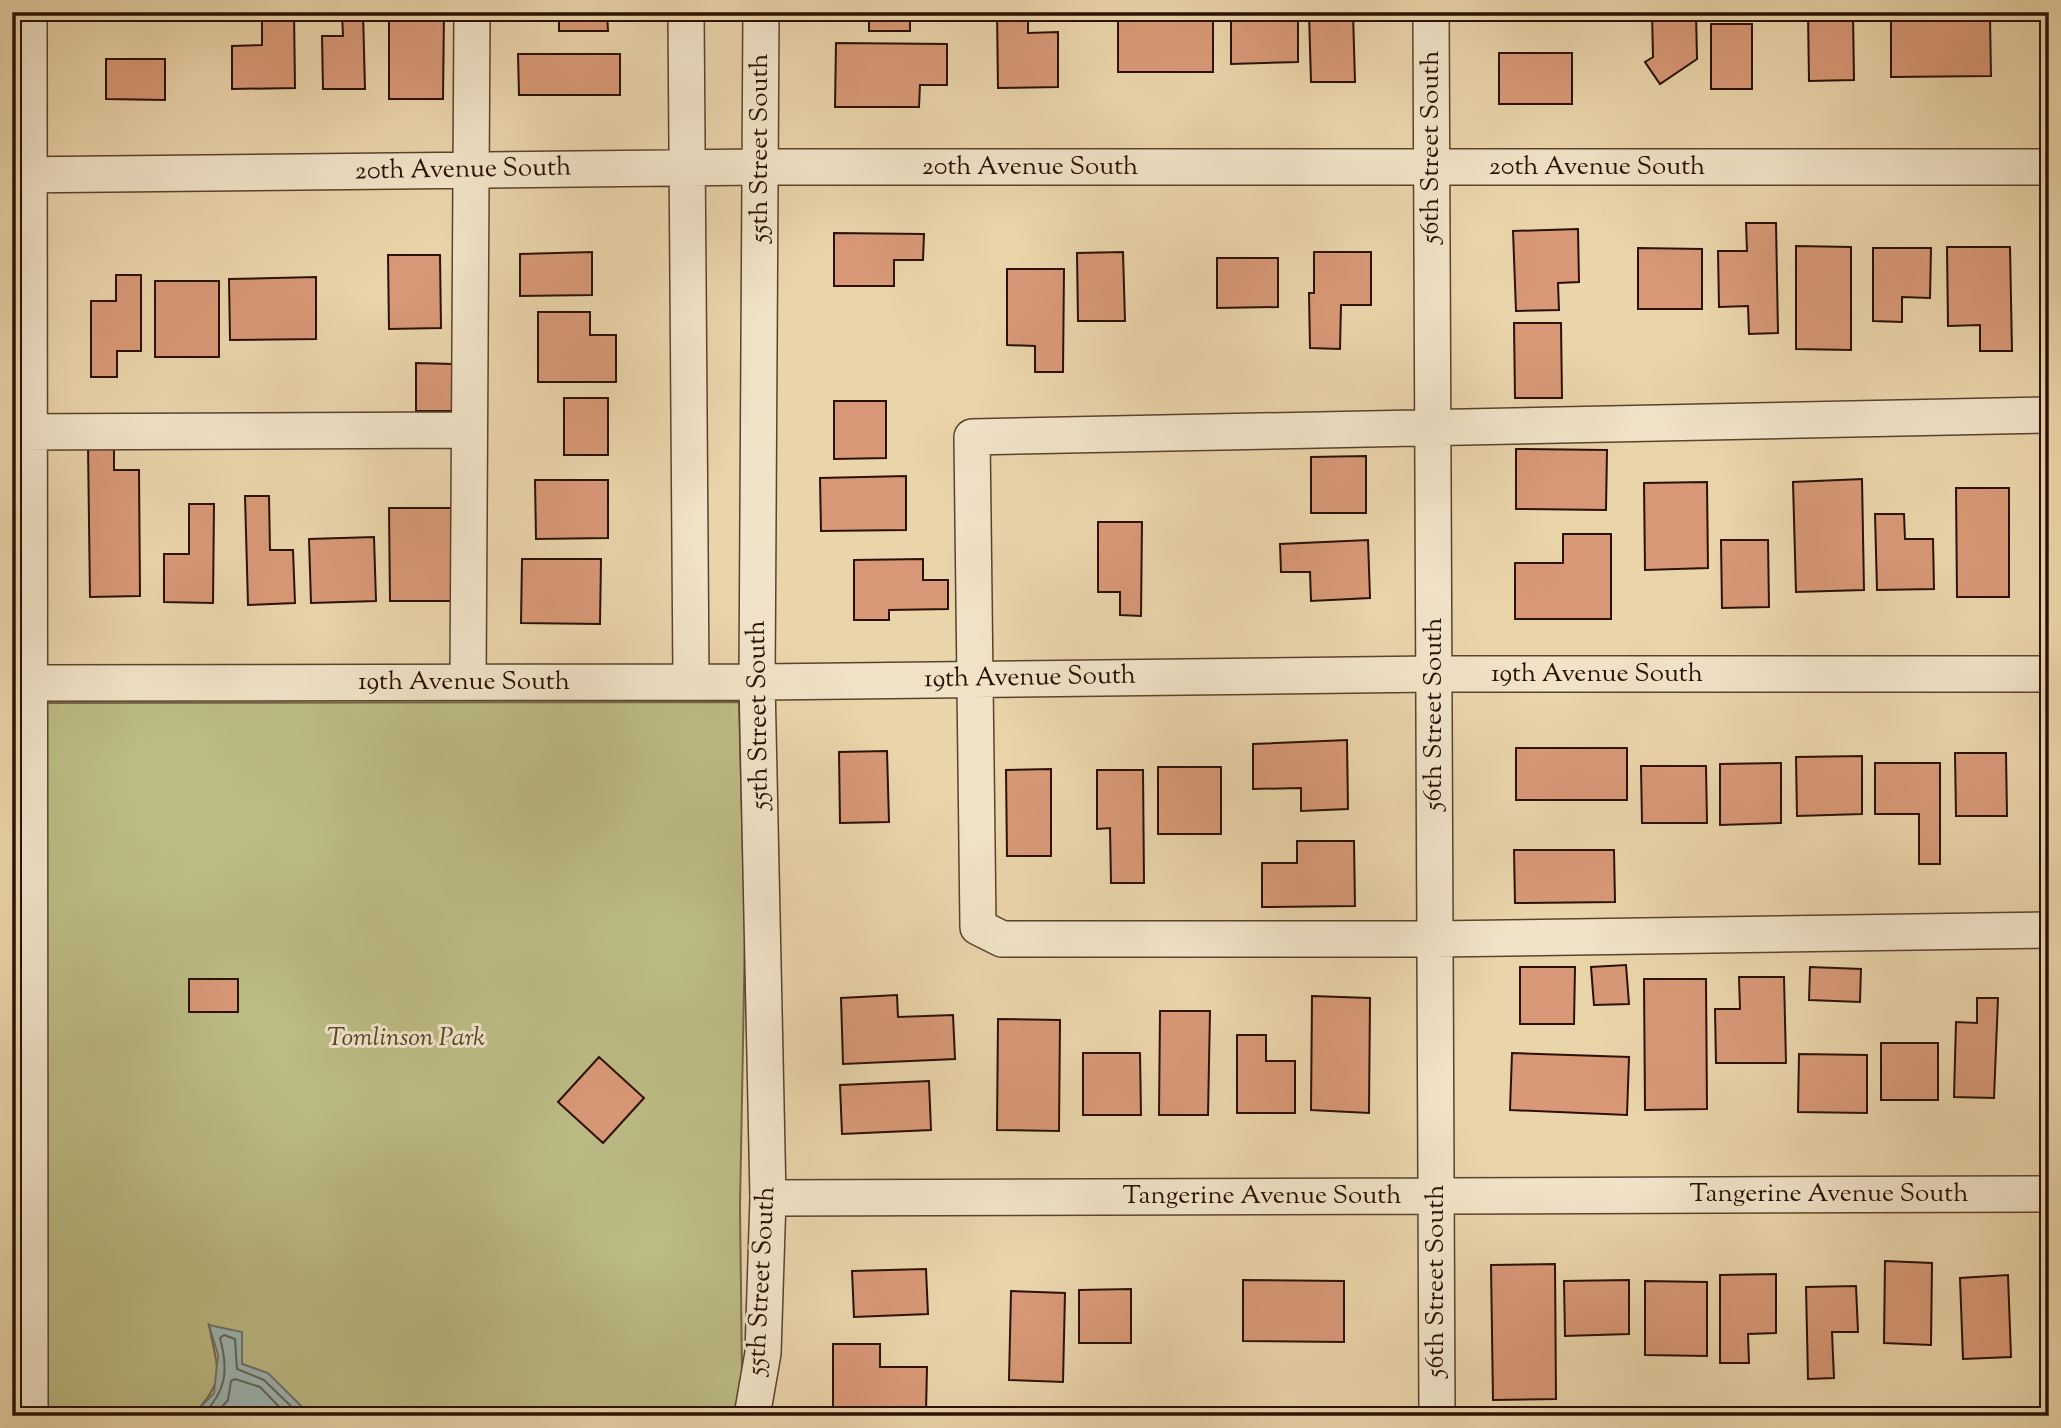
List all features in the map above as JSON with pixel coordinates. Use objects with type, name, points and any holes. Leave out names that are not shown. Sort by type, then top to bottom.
[{"type":"street","points":[[29,12],[21,175],[20,1298],[30,1416]]},
{"type":"street","points":[[468,682],[472,12]]},
{"type":"street","points":[[686,12],[691,681]]},
{"type":"street","name":"55th Street South","points":[[752,1416],[764,1353],[768,1198],[757,682],[761,12]]},
{"type":"street","name":"56th Street South","points":[[1431,12],[1437,1416]]},
{"type":"street","name":"20th Avenue South","points":[[21,175],[760,167],[2049,167]]},
{"type":"street","points":[[2049,415],[1433,425],[972,437],[978,927],[1002,939],[1435,939],[2049,930]]},
{"type":"street","points":[[21,432],[468,430]]},
{"type":"street","name":"19th Avenue South","points":[[20,683],[757,682],[1434,674],[2049,674]]},
{"type":"street","name":"Tangerine Avenue South","points":[[768,1198],[2049,1194]]},
{"type":"green space","name":"Tomlinson Park","points":[[739,702],[745,933],[740,1207],[742,1373],[734,1416],[311,1416],[268,1374],[242,1364],[209,1325],[217,1373],[211,1392],[192,1416],[48,1416],[46,703]]},
{"type":"water","points":[[209,1325],[242,1332],[242,1364],[268,1373],[311,1416],[192,1416],[214,1393],[218,1355]]},
{"type":"building","points":[[262,12],[294,12],[295,88],[232,89],[232,46],[262,45]]},
{"type":"building","points":[[342,12],[363,12],[365,89],[323,89],[322,36],[343,36]]},
{"type":"building","points":[[416,12],[444,12],[443,99],[389,99],[389,18],[416,18]]},
{"type":"building","points":[[559,12],[607,12],[608,31],[559,31]]},
{"type":"building","points":[[869,12],[910,12],[910,31],[869,31]]},
{"type":"building","points":[[997,12],[1028,12],[1028,33],[1058,32],[1058,87],[998,88]]},
{"type":"building","points":[[1652,12],[1696,12],[1697,59],[1660,84],[1645,62],[1653,57]]},
{"type":"building","points":[[1808,12],[1853,12],[1854,80],[1809,81]]},
{"type":"building","points":[[1298,13],[1298,62],[1231,64],[1231,14]]},
{"type":"building","points":[[1309,13],[1353,13],[1355,82],[1311,82]]},
{"type":"building","points":[[1118,17],[1213,17],[1213,72],[1118,72]]},
{"type":"building","points":[[1990,17],[1991,76],[1891,77],[1891,18]]},
{"type":"building","points":[[1711,24],[1752,24],[1752,89],[1711,89]]},
{"type":"building","points":[[836,43],[947,44],[947,85],[920,85],[919,107],[835,107]]},
{"type":"building","points":[[1499,53],[1572,53],[1572,104],[1499,104]]},
{"type":"building","points":[[518,54],[620,54],[620,95],[519,95]]},
{"type":"building","points":[[106,59],[165,59],[165,100],[106,99]]},
{"type":"building","points":[[1746,223],[1776,223],[1778,333],[1749,334],[1748,306],[1719,307],[1718,251],[1747,251]]},
{"type":"building","points":[[1578,229],[1579,282],[1558,283],[1559,310],[1516,311],[1513,231]]},
{"type":"building","points":[[834,233],[924,234],[923,260],[894,260],[894,286],[834,286]]},
{"type":"building","points":[[1796,246],[1851,247],[1851,350],[1796,349]]},
{"type":"building","points":[[1947,247],[2010,247],[2012,351],[1980,351],[1980,325],[1948,326]]},
{"type":"building","points":[[1638,248],[1702,249],[1702,309],[1638,309]]},
{"type":"building","points":[[1873,248],[1931,248],[1930,298],[1902,297],[1902,322],[1873,321]]},
{"type":"building","points":[[592,252],[592,295],[520,296],[520,254]]},
{"type":"building","points":[[1123,252],[1125,321],[1078,321],[1077,253]]},
{"type":"building","points":[[1314,252],[1371,252],[1371,305],[1341,305],[1340,349],[1310,348],[1309,293],[1314,293]]},
{"type":"building","points":[[388,255],[440,255],[441,328],[389,329]]},
{"type":"building","points":[[1217,258],[1278,258],[1278,307],[1217,308]]},
{"type":"building","points":[[1007,269],[1064,269],[1063,372],[1035,372],[1035,346],[1007,345]]},
{"type":"building","points":[[116,275],[141,275],[141,351],[117,351],[117,377],[91,377],[91,301],[116,301]]},
{"type":"building","points":[[316,277],[316,339],[230,340],[229,279]]},
{"type":"building","points":[[155,281],[219,281],[219,357],[155,357]]},
{"type":"building","points":[[538,312],[590,312],[590,335],[616,335],[616,382],[538,382]]},
{"type":"building","points":[[1514,323],[1561,323],[1562,398],[1515,398]]},
{"type":"building","points":[[416,363],[453,364],[453,411],[416,411]]},
{"type":"building","points":[[564,398],[608,398],[608,455],[564,455]]},
{"type":"building","points":[[834,401],[886,401],[886,458],[834,459]]},
{"type":"building","points":[[88,445],[114,445],[114,470],[139,470],[140,596],[90,597]]},
{"type":"building","points":[[1516,449],[1607,450],[1606,510],[1516,509]]},
{"type":"building","points":[[1366,456],[1366,513],[1311,513],[1311,457]]},
{"type":"building","points":[[906,476],[906,530],[821,531],[820,478]]},
{"type":"building","points":[[1862,479],[1864,590],[1796,592],[1793,482]]},
{"type":"building","points":[[535,480],[608,480],[608,538],[536,539]]},
{"type":"building","points":[[1707,482],[1708,568],[1645,570],[1644,483]]},
{"type":"building","points":[[1956,488],[2009,488],[2009,597],[1957,597]]},
{"type":"building","points":[[245,496],[269,496],[270,550],[293,550],[295,603],[248,605]]},
{"type":"building","points":[[189,504],[214,504],[213,603],[164,602],[164,554],[189,554]]},
{"type":"building","points":[[389,508],[452,508],[452,601],[390,601]]},
{"type":"building","points":[[1875,514],[1904,514],[1905,539],[1933,539],[1934,589],[1877,590]]},
{"type":"building","points":[[1098,522],[1142,522],[1141,616],[1120,615],[1120,592],[1098,592]]},
{"type":"building","points":[[1563,534],[1611,534],[1611,619],[1515,619],[1515,563],[1563,563]]},
{"type":"building","points":[[374,537],[376,601],[311,603],[309,539]]},
{"type":"building","points":[[1368,540],[1370,598],[1311,601],[1310,572],[1281,572],[1280,544]]},
{"type":"building","points":[[1721,540],[1768,540],[1769,607],[1722,608]]},
{"type":"building","points":[[522,559],[601,559],[600,624],[521,623]]},
{"type":"building","points":[[923,559],[923,580],[948,580],[948,609],[889,610],[889,620],[854,620],[854,560]]},
{"type":"building","points":[[1347,740],[1348,809],[1301,811],[1301,788],[1253,789],[1253,744]]},
{"type":"building","points":[[1516,748],[1627,748],[1627,800],[1516,800]]},
{"type":"building","points":[[887,751],[889,822],[840,823],[839,752]]},
{"type":"building","points":[[1955,753],[2006,753],[2007,816],[1956,816]]},
{"type":"building","points":[[1862,756],[1862,814],[1797,816],[1796,757]]},
{"type":"building","points":[[1781,763],[1781,823],[1720,825],[1720,764]]},
{"type":"building","points":[[1875,763],[1940,763],[1940,864],[1919,864],[1919,814],[1875,814]]},
{"type":"building","points":[[1641,766],[1706,766],[1707,823],[1642,823]]},
{"type":"building","points":[[1158,767],[1221,767],[1221,834],[1158,834]]},
{"type":"building","points":[[1051,769],[1051,856],[1007,856],[1006,770]]},
{"type":"building","points":[[1097,770],[1143,770],[1144,883],[1111,883],[1110,828],[1097,829]]},
{"type":"building","points":[[1297,841],[1354,841],[1355,906],[1262,907],[1262,863],[1297,863]]},
{"type":"building","points":[[1514,850],[1614,850],[1615,902],[1515,903]]},
{"type":"building","points":[[1626,965],[1629,1004],[1594,1005],[1591,967]]},
{"type":"building","points":[[1520,967],[1575,967],[1574,1024],[1520,1024]]},
{"type":"building","points":[[1810,967],[1861,969],[1860,1002],[1809,1000]]},
{"type":"building","points":[[1739,977],[1784,977],[1786,1063],[1716,1063],[1715,1009],[1740,1009]]},
{"type":"building","points":[[189,979],[238,979],[238,1012],[189,1012]]},
{"type":"building","points":[[1644,979],[1706,979],[1707,1109],[1645,1110]]},
{"type":"building","points":[[897,995],[898,1017],[953,1015],[955,1059],[843,1064],[841,998]]},
{"type":"building","points":[[1312,996],[1370,998],[1369,1113],[1311,1110]]},
{"type":"building","points":[[1977,998],[1998,998],[1994,1098],[1954,1097],[1956,1022],[1977,1023]]},
{"type":"building","points":[[1160,1011],[1210,1011],[1208,1115],[1159,1115]]},
{"type":"building","points":[[998,1019],[1060,1020],[1059,1131],[997,1130]]},
{"type":"building","points":[[1237,1035],[1266,1035],[1266,1061],[1295,1061],[1295,1113],[1237,1113]]},
{"type":"building","points":[[1881,1043],[1938,1043],[1938,1100],[1881,1100]]},
{"type":"building","points":[[1083,1053],[1140,1053],[1141,1115],[1083,1115]]},
{"type":"building","points":[[1512,1053],[1629,1057],[1627,1115],[1510,1110]]},
{"type":"building","points":[[1799,1054],[1867,1055],[1867,1113],[1798,1112]]},
{"type":"building","points":[[599,1057],[644,1098],[603,1143],[558,1102]]},
{"type":"building","points":[[929,1081],[931,1130],[842,1134],[840,1085]]},
{"type":"building","points":[[1885,1261],[1932,1263],[1931,1345],[1884,1343]]},
{"type":"building","points":[[1555,1264],[1556,1399],[1493,1400],[1491,1265]]},
{"type":"building","points":[[926,1269],[928,1314],[854,1317],[852,1271]]},
{"type":"building","points":[[1776,1274],[1776,1333],[1748,1334],[1749,1363],[1720,1363],[1720,1275]]},
{"type":"building","points":[[2008,1275],[2011,1357],[1963,1359],[1960,1278]]},
{"type":"building","points":[[1243,1280],[1344,1281],[1344,1342],[1243,1341]]},
{"type":"building","points":[[1629,1280],[1629,1334],[1565,1336],[1564,1281]]},
{"type":"building","points":[[1645,1281],[1707,1282],[1707,1356],[1645,1355]]},
{"type":"building","points":[[1856,1286],[1858,1332],[1832,1332],[1834,1378],[1808,1379],[1806,1287]]},
{"type":"building","points":[[1131,1289],[1131,1343],[1079,1343],[1079,1290]]},
{"type":"building","points":[[1011,1291],[1065,1293],[1063,1382],[1009,1380]]},
{"type":"building","points":[[833,1344],[880,1344],[880,1367],[927,1367],[926,1412],[833,1411]]}]
